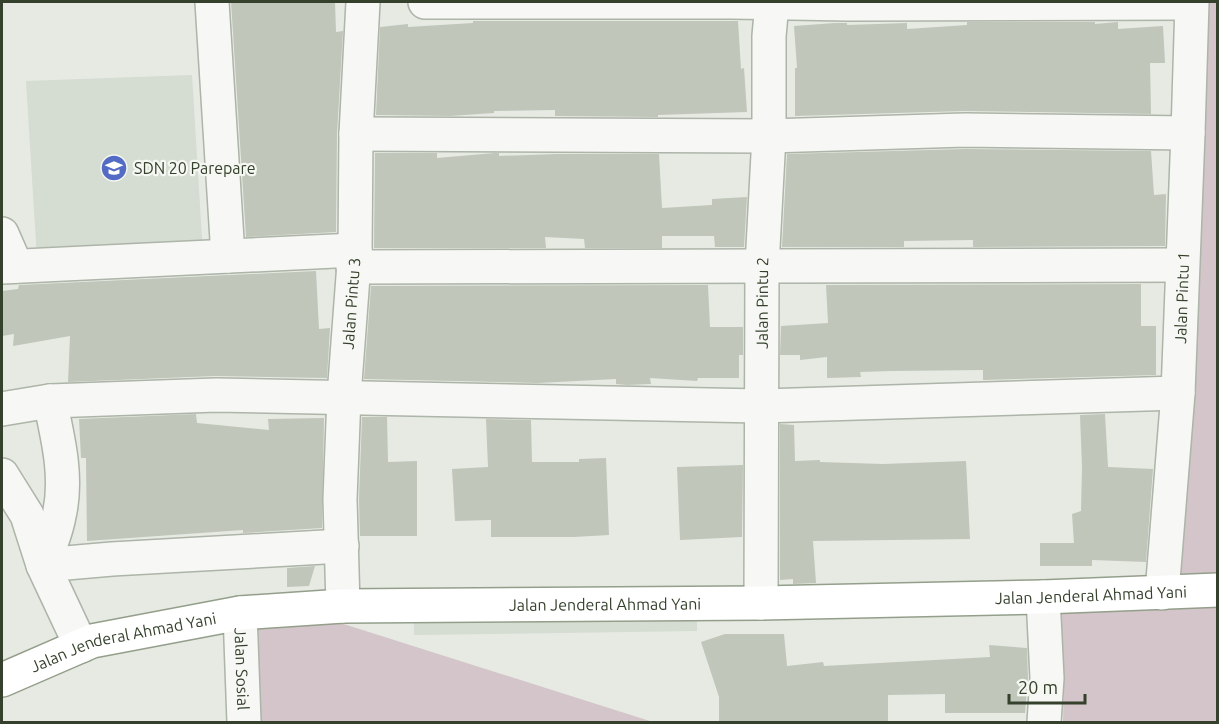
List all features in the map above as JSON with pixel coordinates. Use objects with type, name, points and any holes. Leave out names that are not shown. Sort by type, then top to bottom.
[{"type":"highway","name":"Jalan Jenderal Ahmad Yani","points":[[2,680],[92,641],[240,613],[344,606],[761,603],[1043,597],[1218,590]]},
{"type":"street","points":[[212,2],[228,256]]},
{"type":"street","name":"Jalan Pintu 3","points":[[344,606],[340,499],[344,396],[354,258],[356,134],[363,2]]},
{"type":"street","points":[[425,2],[1191,2]]},
{"type":"street","name":"Jalan Pintu 1","points":[[1162,593],[1178,393],[1191,2]]},
{"type":"street","name":"Jalan Pintu 2","points":[[761,603],[762,266],[769,136],[772,3]]},
{"type":"street","points":[[356,134],[769,136],[965,129],[1188,133]]},
{"type":"street","points":[[2,234],[9,266],[228,256],[762,266],[1182,265]]},
{"type":"street","points":[[2,409],[50,401],[216,394],[760,405],[1178,393]]},
{"type":"street","points":[[43,565],[60,514],[63,476],[50,401]]},
{"type":"street","points":[[2,475],[27,514],[43,565],[81,646]]},
{"type":"street","points":[[43,565],[342,546]]},
{"type":"street","points":[[1043,597],[1047,678],[1044,723]]},
{"type":"street","name":"Jalan Sosial","points":[[240,613],[244,723]]},
{"type":"shaded area","points":[[1188,2],[1217,2],[1217,583],[1168,584]]},
{"type":"shaded area","name":"SDN 20 Parepare","points":[[192,75],[203,255],[37,259],[26,81]]},
{"type":"shaded area","points":[[1217,605],[1217,722],[1063,722],[1064,681],[1057,608]]},
{"type":"shaded area","points":[[697,615],[697,631],[414,635],[414,619]]},
{"type":"shaded area","points":[[331,620],[653,722],[248,722],[247,623]]},
{"type":"building","points":[[231,2],[335,2],[336,32],[343,31],[337,134],[336,232],[246,237]]},
{"type":"building","points":[[473,21],[738,21],[747,112],[658,115],[658,117],[555,116],[555,110],[494,111],[494,113],[450,116],[376,115],[380,27],[473,23]]},
{"type":"building","points":[[967,22],[1095,22],[1095,24],[1118,22],[1118,29],[1163,26],[1165,63],[1150,63],[1151,114],[964,111],[795,116],[795,68],[797,68],[794,26],[835,23],[847,23],[847,25],[907,23],[907,29],[967,25]]},
{"type":"building","points":[[965,149],[1151,151],[1154,195],[1166,194],[1165,246],[973,247],[973,240],[904,241],[904,247],[782,247],[787,154]]},
{"type":"building","points":[[375,153],[437,153],[437,158],[495,153],[499,153],[499,156],[659,154],[662,208],[712,205],[712,199],[747,197],[744,247],[715,247],[714,236],[662,236],[662,248],[585,248],[584,239],[545,237],[546,248],[374,248]]},
{"type":"building","points":[[316,271],[319,329],[330,328],[327,378],[215,376],[68,382],[70,336],[13,346],[14,334],[2,336],[2,291],[18,289],[19,285]]},
{"type":"building","points":[[1141,284],[1141,326],[1156,326],[1156,375],[983,380],[983,370],[860,372],[861,377],[827,378],[827,357],[800,360],[800,355],[780,355],[781,326],[828,323],[826,285]]},
{"type":"building","points":[[708,285],[710,327],[743,327],[743,355],[739,355],[739,378],[698,378],[697,381],[650,378],[651,384],[627,385],[616,384],[616,379],[538,383],[364,379],[371,286]]},
{"type":"building","points":[[196,414],[197,423],[269,430],[268,419],[324,418],[322,528],[243,533],[243,530],[87,541],[86,458],[81,458],[79,419]]},
{"type":"building","points":[[1105,414],[1108,467],[1153,469],[1146,562],[1092,560],[1092,566],[1040,566],[1040,543],[1074,543],[1072,514],[1081,511],[1080,415]]},
{"type":"building","points":[[362,417],[387,417],[388,462],[417,461],[417,536],[360,536]]},
{"type":"building","points":[[486,419],[531,420],[532,462],[579,462],[579,459],[606,458],[609,535],[491,537],[491,520],[455,521],[452,469],[488,467]]},
{"type":"building","points":[[780,424],[794,425],[795,461],[820,460],[820,462],[883,464],[966,461],[970,539],[813,541],[816,583],[793,584],[793,579],[780,580]]},
{"type":"building","points":[[743,465],[742,537],[680,540],[677,467]]},
{"type":"building","points":[[315,566],[309,586],[287,587],[287,568]]},
{"type":"building","points":[[725,634],[784,634],[787,666],[823,662],[824,666],[990,657],[989,645],[1027,648],[1028,678],[1025,713],[945,713],[945,694],[888,695],[888,723],[719,723],[719,697],[701,642]]},
{"type":"place","name":"SDN 20 Parepare","points":[[114,168]]}]
